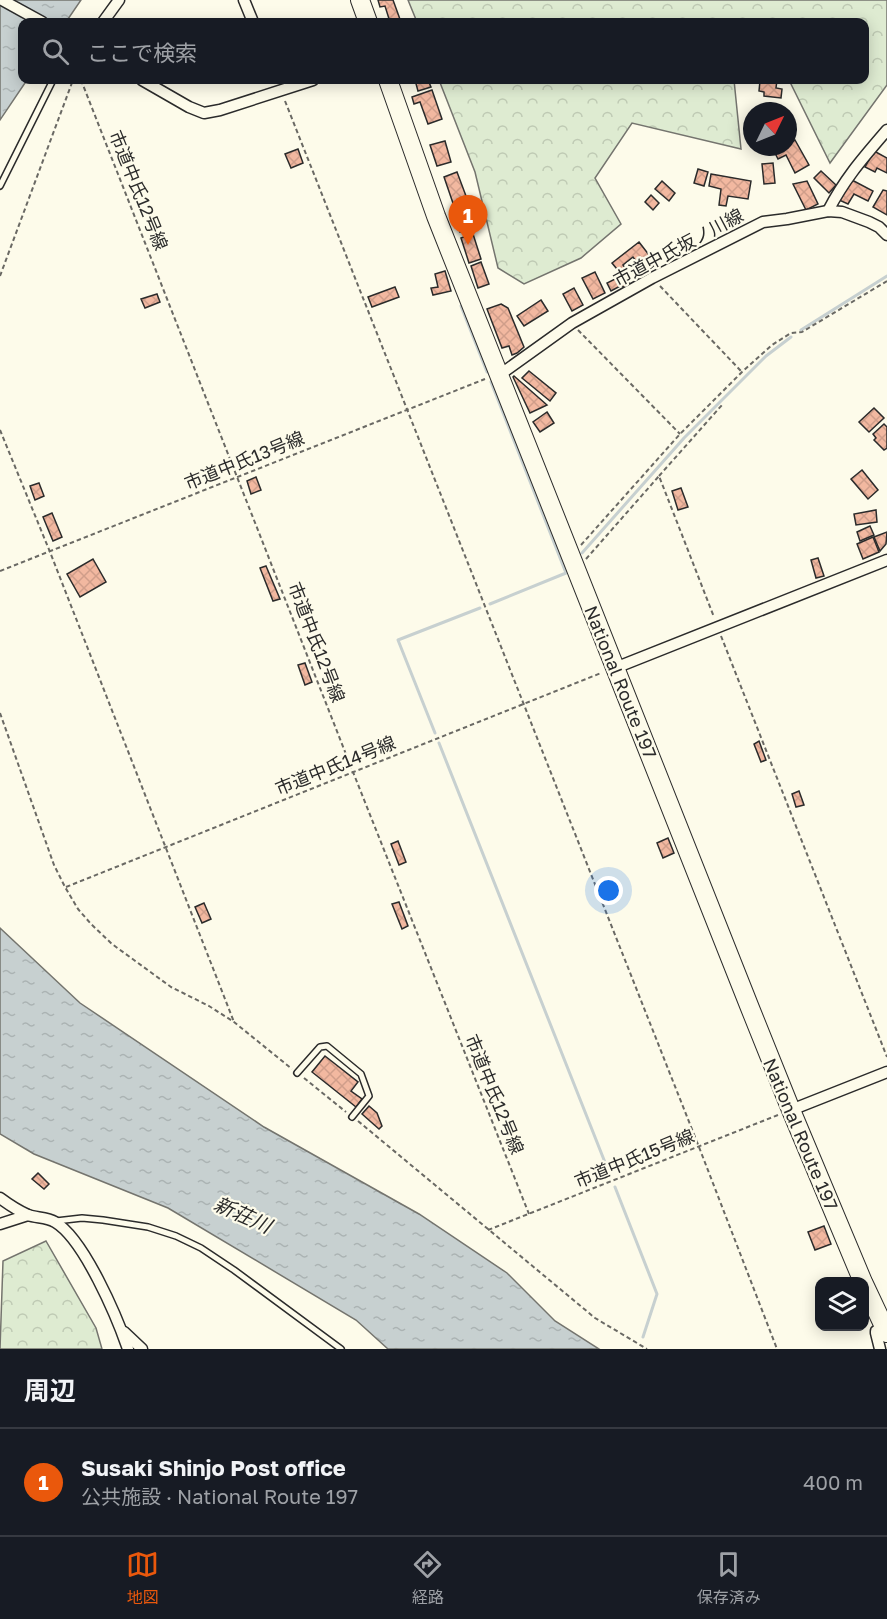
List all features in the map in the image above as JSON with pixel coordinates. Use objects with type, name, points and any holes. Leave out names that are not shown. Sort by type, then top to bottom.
[{"type":"highway","points":[[360,0],[367,18]]},
{"type":"highway","name":"National Route 197","points":[[389,84],[436,216],[498,374],[791,1110],[861,1277]]},
{"type":"highway","name":"National Route 197","points":[[869,1297],[883,1337]]},
{"type":"street","points":[[2,0],[35,18]]},
{"type":"street","points":[[106,18],[119,0]]},
{"type":"street","points":[[243,0],[251,18]]},
{"type":"street","points":[[149,84],[204,113],[220,110],[279,85]]},
{"type":"street","points":[[828,211],[845,180],[887,130]]},
{"type":"street","name":"市道中氏坂ノ川線","points":[[498,374],[572,323],[652,278],[763,222],[828,211],[842,212],[879,227],[887,235]]},
{"type":"street","points":[[615,668],[886,560]]},
{"type":"street","points":[[791,1110],[887,1072]]},
{"type":"street","points":[[0,1198],[28,1215],[54,1222],[65,1230],[81,1250],[121,1330],[128,1349]]},
{"type":"street","points":[[0,1224],[28,1215]]},
{"type":"street","points":[[121,1330],[142,1349]]},
{"type":"lane","points":[[0,186],[51,84]]},
{"type":"lane","points":[[297,1072],[320,1047],[327,1046],[361,1074],[369,1096],[352,1117]]},
{"type":"lane","points":[[54,1222],[82,1218],[103,1220],[148,1227],[176,1236],[201,1248],[234,1270],[341,1349]]},
{"type":"path","points":[[0,276],[72,84]]},
{"type":"path","name":"市道中氏12号線","points":[[83,84],[529,1214]]},
{"type":"path","points":[[279,85],[777,1349]]},
{"type":"path","points":[[652,278],[742,372]]},
{"type":"path","points":[[574,563],[680,434],[742,372],[772,345],[791,333],[802,332],[887,280]]},
{"type":"path","points":[[572,323],[680,434]]},
{"type":"path","name":"市道中氏13号線","points":[[0,571],[498,374]]},
{"type":"path","points":[[574,563],[659,476],[722,405]]},
{"type":"path","points":[[0,430],[234,1022]]},
{"type":"path","points":[[659,476],[887,1057]]},
{"type":"path","name":"市道中氏14号線","points":[[65,887],[615,668]]},
{"type":"path","points":[[0,713],[30,792],[47,848],[65,887],[78,909],[91,924],[112,944],[171,987],[209,1006],[234,1022],[596,1318],[647,1349]]},
{"type":"path","name":"市道中氏15号線","points":[[488,1230],[791,1110]]},
{"type":"green space","points":[[408,0],[887,0],[887,85],[830,163],[791,84],[869,84],[869,18],[415,18]]},
{"type":"green space","points":[[441,84],[734,84],[741,149],[632,123],[595,178],[621,224],[581,258],[524,284],[498,268],[475,172]]},
{"type":"green space","points":[[46,1241],[96,1328],[102,1349],[0,1349],[3,1261]]},
{"type":"water","points":[[0,0],[81,0],[69,18],[18,18],[18,84],[24,84],[0,120]]},
{"type":"water","name":"新荘川","points":[[0,928],[80,1003],[264,1127],[419,1214],[507,1273],[555,1321],[599,1349],[388,1349],[356,1320],[168,1208],[34,1154],[0,1134]]},
{"type":"building","points":[[378,0],[393,0],[400,18],[389,18],[385,6],[380,7]]},
{"type":"building","points":[[416,84],[430,84],[431,87],[418,91]]},
{"type":"building","points":[[760,84],[776,84],[776,88],[782,89],[781,98],[764,96],[764,92],[759,91]]},
{"type":"building","points":[[432,90],[442,119],[428,124],[420,102],[414,104],[412,97]]},
{"type":"building","points":[[445,141],[451,162],[437,166],[430,145]]},
{"type":"building","points":[[797,144],[809,165],[795,173],[786,156],[797,156]]},
{"type":"building","points":[[298,149],[303,163],[291,168],[285,154]]},
{"type":"building","points":[[874,151],[887,158],[887,173],[877,168],[875,172],[865,167]]},
{"type":"building","points":[[773,163],[775,183],[764,184],[762,164]]},
{"type":"building","points":[[698,169],[708,172],[704,186],[694,183]]},
{"type":"building","points":[[821,171],[836,185],[829,193],[814,178]]},
{"type":"building","points":[[457,172],[469,204],[455,209],[444,177]]},
{"type":"building","points":[[711,174],[751,181],[748,199],[728,196],[726,206],[719,205],[721,189],[709,186]]},
{"type":"building","points":[[850,179],[873,191],[868,201],[854,194],[848,204],[839,200]]},
{"type":"building","points":[[662,181],[675,193],[669,201],[655,189]]},
{"type":"building","points":[[807,181],[818,204],[806,210],[793,184]]},
{"type":"building","points":[[883,190],[887,191],[887,215],[873,207]]},
{"type":"building","points":[[651,195],[659,203],[653,210],[645,202]]},
{"type":"building","points":[[468,208],[471,217],[468,218],[472,228],[460,232],[453,213]]},
{"type":"building","points":[[473,234],[481,259],[469,263],[461,238]]},
{"type":"building","points":[[639,242],[656,264],[645,273],[633,257],[623,265],[626,270],[621,274],[612,263]]},
{"type":"building","points":[[481,262],[489,284],[478,288],[471,266]]},
{"type":"building","points":[[445,271],[451,291],[433,295],[431,288],[438,287],[435,274]]},
{"type":"building","points":[[595,272],[605,293],[593,299],[582,278]]},
{"type":"building","points":[[625,274],[630,285],[624,288],[622,285],[611,291],[607,283]]},
{"type":"building","points":[[395,287],[399,297],[372,307],[368,297]]},
{"type":"building","points":[[574,288],[583,305],[572,311],[563,294]]},
{"type":"building","points":[[157,294],[160,302],[145,308],[141,299]]},
{"type":"building","points":[[541,300],[548,311],[524,326],[517,316]]},
{"type":"building","points":[[501,304],[508,308],[524,347],[512,355],[509,346],[502,348],[487,309]]},
{"type":"building","points":[[529,371],[556,393],[550,401],[522,378]]},
{"type":"building","points":[[514,376],[547,405],[530,413]]},
{"type":"building","points":[[874,408],[884,418],[869,432],[859,422]]},
{"type":"building","points":[[547,412],[554,423],[540,432],[533,422]]},
{"type":"building","points":[[884,424],[887,427],[887,448],[884,450],[874,440],[876,438],[873,434]]},
{"type":"building","points":[[862,470],[878,490],[868,499],[851,479]]},
{"type":"building","points":[[256,477],[261,490],[251,494],[247,481]]},
{"type":"building","points":[[39,483],[44,496],[35,500],[30,486]]},
{"type":"building","points":[[681,488],[688,507],[678,510],[672,491]]},
{"type":"building","points":[[876,510],[877,522],[856,525],[854,514]]},
{"type":"building","points":[[52,513],[62,537],[53,541],[43,517]]},
{"type":"building","points":[[870,526],[874,535],[860,541],[857,532]]},
{"type":"building","points":[[887,532],[886,544],[880,551],[874,537]]},
{"type":"building","points":[[873,537],[879,552],[863,559],[857,544]]},
{"type":"building","points":[[818,558],[824,576],[816,578],[811,560]]},
{"type":"building","points":[[93,559],[106,582],[80,597],[67,574]]},
{"type":"building","points":[[266,566],[280,599],[273,601],[260,568]]},
{"type":"building","points":[[305,663],[312,682],[305,685],[298,665]]},
{"type":"building","points":[[759,741],[766,760],[761,762],[754,744]]},
{"type":"building","points":[[799,791],[804,805],[796,807],[792,794]]},
{"type":"building","points":[[668,838],[674,853],[663,858],[657,843]]},
{"type":"building","points":[[398,841],[406,862],[399,865],[391,844]]},
{"type":"building","points":[[399,902],[408,926],[402,929],[392,904]]},
{"type":"building","points":[[204,903],[211,919],[202,923],[195,907]]},
{"type":"building","points":[[325,1056],[358,1082],[351,1091],[362,1099],[356,1107],[312,1072]]},
{"type":"building","points":[[369,1106],[377,1113],[382,1126],[379,1129],[362,1114]]},
{"type":"building","points":[[38,1173],[49,1184],[44,1189],[32,1179]]},
{"type":"building","points":[[824,1226],[831,1244],[815,1250],[808,1232]]},
{"type":"waterway","points":[[801,330],[887,276]]},
{"type":"waterway","points":[[461,306],[487,372]]},
{"type":"waterway","points":[[582,553],[684,438],[766,356],[791,337]]},
{"type":"waterway","points":[[490,604],[566,573],[491,382]]},
{"type":"waterway","points":[[435,733],[398,640],[480,608]]},
{"type":"waterway","points":[[439,743],[610,1175]]},
{"type":"waterway","points":[[615,1187],[657,1294],[643,1337]]},
{"type":"place","name":"Susaki Shinjo Post office","points":[[468,245]]}]
